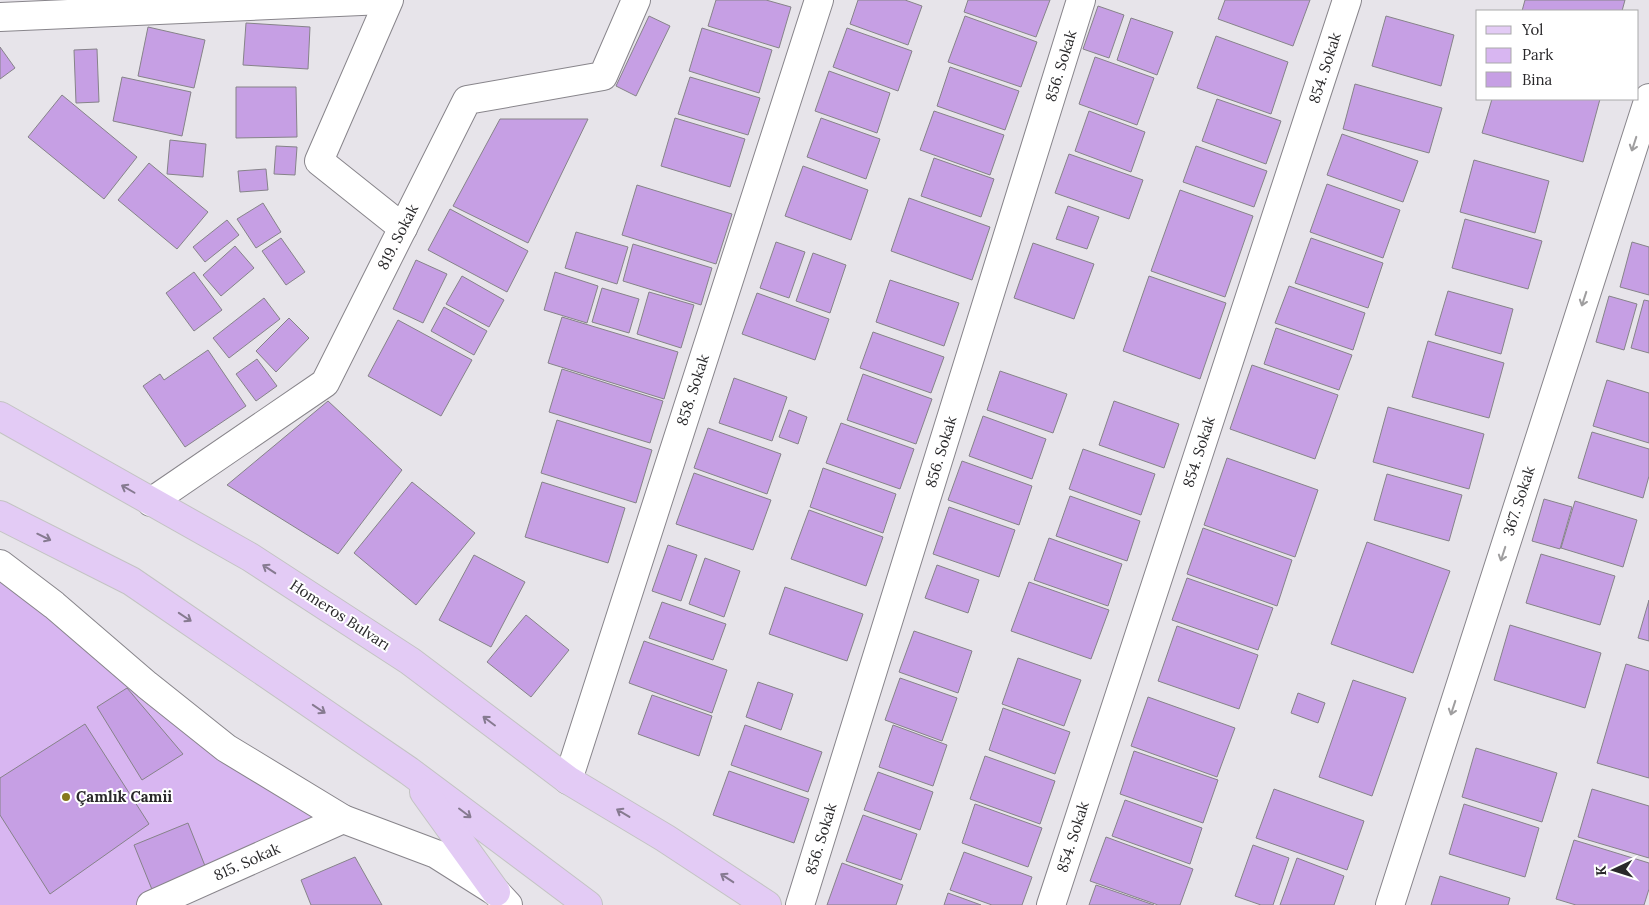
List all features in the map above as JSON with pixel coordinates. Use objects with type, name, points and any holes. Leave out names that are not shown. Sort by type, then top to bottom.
[{"type":"main road","name":"Homeros Bulvarı","points":[[0,416],[250,557],[410,661],[568,780],[665,838],[767,905]]},
{"type":"main road","points":[[0,515],[131,581],[408,771],[588,905]]},
{"type":"main road","points":[[408,771],[502,898]]},
{"type":"street","points":[[0,17],[384,0]]},
{"type":"street","points":[[389,0],[319,160],[403,228]]},
{"type":"street","name":"819. Sokak","points":[[151,502],[325,383],[467,100],[603,76],[636,0]]},
{"type":"street","name":"858. Sokak","points":[[568,780],[818,0]]},
{"type":"street","name":"856. Sokak","points":[[800,905],[1081,0]]},
{"type":"street","name":"854. Sokak","points":[[1051,905],[1347,0]]},
{"type":"street","name":"367. Sokak","points":[[1390,905],[1649,98]]},
{"type":"street","points":[[0,564],[54,604],[147,685],[226,748],[343,819],[436,854],[502,898]]},
{"type":"street","name":"815. Sokak","points":[[151,905],[343,819]]},
{"type":"green space","points":[[0,564],[343,819],[151,905],[0,905]]},
{"type":"building","points":[[716,0],[766,0],[791,7],[779,48],[708,26]]},
{"type":"building","points":[[858,0],[905,0],[922,6],[908,45],[850,24]]},
{"type":"building","points":[[968,0],[1050,0],[1036,37],[964,12]]},
{"type":"building","points":[[1225,0],[1310,0],[1293,46],[1218,19]]},
{"type":"building","points":[[1525,0],[1625,0],[1622,10],[1522,10]]},
{"type":"building","points":[[1098,6],[1124,15],[1109,58],[1083,49]]},
{"type":"building","points":[[649,16],[670,26],[636,96],[616,86]]},
{"type":"building","points":[[965,16],[1037,42],[1021,87],[948,62]]},
{"type":"building","points":[[1386,16],[1454,35],[1441,86],[1372,66]]},
{"type":"building","points":[[1131,18],[1173,32],[1157,75],[1117,60]]},
{"type":"building","points":[[246,23],[310,27],[308,69],[243,65]]},
{"type":"building","points":[[148,27],[205,40],[194,88],[138,76]]},
{"type":"building","points":[[702,28],[772,50],[759,93],[689,71]]},
{"type":"building","points":[[847,28],[912,51],[898,91],[833,67]]},
{"type":"building","points":[[1216,36],[1288,62],[1271,114],[1197,88]]},
{"type":"building","points":[[0,47],[15,68],[0,79]]},
{"type":"building","points":[[97,49],[99,102],[76,103],[74,50]]},
{"type":"building","points":[[1095,57],[1154,78],[1137,125],[1079,104]]},
{"type":"building","points":[[950,67],[1019,91],[1005,130],[937,106]]},
{"type":"building","points":[[829,71],[890,93],[877,133],[815,111]]},
{"type":"building","points":[[122,77],[191,92],[182,136],[113,121]]},
{"type":"building","points":[[690,77],[760,98],[748,135],[678,114]]},
{"type":"building","points":[[1355,84],[1442,108],[1429,153],[1343,129]]},
{"type":"building","points":[[236,87],[296,87],[297,137],[236,138]]},
{"type":"building","points":[[62,95],[137,157],[104,199],[28,137]]},
{"type":"building","points":[[1217,99],[1281,121],[1266,164],[1202,141]]},
{"type":"building","points":[[1492,100],[1600,100],[1583,162],[1482,133]]},
{"type":"building","points":[[934,111],[1004,135],[990,175],[920,150]]},
{"type":"building","points":[[1089,111],[1145,132],[1131,172],[1075,151]]},
{"type":"building","points":[[675,118],[745,139],[730,187],[661,166]]},
{"type":"building","points":[[821,118],[880,139],[866,179],[807,157]]},
{"type":"building","points":[[500,119],[588,119],[528,243],[453,206]]},
{"type":"building","points":[[1342,134],[1418,161],[1403,202],[1327,175]]},
{"type":"building","points":[[170,140],[206,144],[203,177],[167,174]]},
{"type":"building","points":[[276,146],[297,147],[295,175],[274,174]]},
{"type":"building","points":[[1196,146],[1267,171],[1254,207],[1183,182]]},
{"type":"building","points":[[1069,154],[1143,180],[1129,219],[1055,193]]},
{"type":"building","points":[[934,158],[994,179],[981,217],[921,196]]},
{"type":"building","points":[[1474,160],[1549,181],[1535,233],[1460,212]]},
{"type":"building","points":[[149,163],[208,212],[177,249],[118,200]]},
{"type":"building","points":[[803,166],[868,190],[851,240],[785,216]]},
{"type":"building","points":[[266,169],[268,190],[240,192],[238,171]]},
{"type":"building","points":[[1327,184],[1400,210],[1383,258],[1310,232]]},
{"type":"building","points":[[637,185],[732,214],[716,264],[622,235]]},
{"type":"building","points":[[1180,190],[1253,216],[1225,297],[1151,271]]},
{"type":"building","points":[[909,198],[990,227],[972,280],[891,251]]},
{"type":"building","points":[[263,203],[281,232],[256,248],[237,219]]},
{"type":"building","points":[[1068,206],[1099,217],[1087,249],[1056,239]]},
{"type":"building","points":[[450,209],[528,251],[507,292],[428,250]]},
{"type":"building","points":[[1465,219],[1542,241],[1528,289],[1452,268]]},
{"type":"building","points":[[227,220],[239,235],[205,262],[193,247]]},
{"type":"building","points":[[576,232],[628,247],[617,284],[565,268]]},
{"type":"building","points":[[281,238],[305,272],[286,285],[262,251]]},
{"type":"building","points":[[1311,238],[1383,263],[1368,308],[1295,283]]},
{"type":"building","points":[[776,242],[805,252],[789,298],[760,288]]},
{"type":"building","points":[[1632,242],[1649,247],[1649,295],[1620,287]]},
{"type":"building","points":[[1033,243],[1094,264],[1074,319],[1014,298]]},
{"type":"building","points":[[633,244],[712,268],[701,305],[623,281]]},
{"type":"building","points":[[235,246],[254,268],[221,296],[203,275]]},
{"type":"building","points":[[813,253],[846,265],[830,313],[796,301]]},
{"type":"building","points":[[416,260],[447,274],[423,323],[393,309]]},
{"type":"building","points":[[194,272],[222,310],[194,331],[166,293]]},
{"type":"building","points":[[555,272],[598,286],[587,323],[544,310]]},
{"type":"building","points":[[462,276],[504,300],[489,327],[446,304]]},
{"type":"building","points":[[1149,276],[1226,303],[1200,379],[1123,351]]},
{"type":"building","points":[[890,280],[959,303],[944,346],[876,322]]},
{"type":"building","points":[[1289,286],[1365,313],[1353,350],[1275,323]]},
{"type":"building","points":[[602,288],[639,299],[629,333],[592,322]]},
{"type":"building","points":[[1448,291],[1513,309],[1501,354],[1435,335]]},
{"type":"building","points":[[649,292],[694,305],[681,348],[637,334]]},
{"type":"building","points":[[757,293],[829,319],[815,360],[742,334]]},
{"type":"building","points":[[1609,296],[1637,304],[1624,350],[1596,342]]},
{"type":"building","points":[[264,298],[280,319],[229,358],[213,338]]},
{"type":"building","points":[[1644,300],[1649,301],[1649,353],[1631,348]]},
{"type":"building","points":[[444,307],[487,331],[474,355],[431,331]]},
{"type":"building","points":[[562,317],[678,352],[664,399],[548,363]]},
{"type":"building","points":[[289,318],[309,338],[276,372],[256,351]]},
{"type":"building","points":[[398,320],[472,360],[441,416],[368,376]]},
{"type":"building","points":[[1276,328],[1352,355],[1339,390],[1264,364]]},
{"type":"building","points":[[873,332],[944,357],[931,393],[860,368]]},
{"type":"building","points":[[1428,341],[1504,363],[1489,418],[1412,397]]},
{"type":"building","points":[[208,350],[246,406],[185,447],[143,386],[160,374],[164,380]]},
{"type":"building","points":[[257,359],[277,386],[256,401],[236,374]]},
{"type":"building","points":[[1252,365],[1338,395],[1315,459],[1230,429]]},
{"type":"building","points":[[562,369],[663,401],[650,443],[549,412]]},
{"type":"building","points":[[1000,371],[1067,394],[1053,433],[987,410]]},
{"type":"building","points":[[863,374],[932,399],[916,444],[847,420]]},
{"type":"building","points":[[734,378],[787,397],[772,441],[719,423]]},
{"type":"building","points":[[1607,380],[1649,393],[1649,443],[1593,426]]},
{"type":"building","points":[[328,401],[402,470],[338,554],[227,485]]},
{"type":"building","points":[[1114,401],[1179,424],[1164,468],[1099,445]]},
{"type":"building","points":[[1388,407],[1484,434],[1469,489],[1373,462]]},
{"type":"building","points":[[789,410],[807,417],[798,444],[779,437]]},
{"type":"building","points":[[983,416],[1046,439],[1032,479],[969,456]]},
{"type":"building","points":[[557,420],[652,450],[636,503],[541,473]]},
{"type":"building","points":[[841,423],[914,449],[900,489],[826,463]]},
{"type":"building","points":[[708,428],[781,454],[767,494],[694,468]]},
{"type":"building","points":[[1592,432],[1649,449],[1649,476],[1643,498],[1578,478]]},
{"type":"building","points":[[1083,449],[1155,474],[1141,515],[1069,489]]},
{"type":"building","points":[[1227,458],[1318,490],[1295,557],[1204,525]]},
{"type":"building","points":[[962,461],[1032,486],[1019,525],[948,500]]},
{"type":"building","points":[[823,468],[896,494],[883,533],[810,507]]},
{"type":"building","points":[[694,473],[771,500],[753,550],[676,524]]},
{"type":"building","points":[[1387,474],[1462,495],[1449,541],[1374,520]]},
{"type":"building","points":[[412,482],[475,533],[416,605],[354,553]]},
{"type":"building","points":[[542,482],[625,508],[608,563],[525,537]]},
{"type":"building","points":[[1070,496],[1140,521],[1127,561],[1056,536]]},
{"type":"building","points":[[1544,499],[1572,507],[1560,549],[1532,541]]},
{"type":"building","points":[[1575,501],[1637,520],[1623,567],[1561,548]]},
{"type":"building","points":[[949,507],[1015,530],[999,577],[933,554]]},
{"type":"building","points":[[809,510],[883,537],[866,586],[791,559]]},
{"type":"building","points":[[1203,528],[1292,560],[1277,606],[1187,574]]},
{"type":"building","points":[[1049,538],[1122,564],[1108,606],[1034,580]]},
{"type":"building","points":[[1367,542],[1450,571],[1413,673],[1331,644]]},
{"type":"building","points":[[668,545],[697,555],[681,601],[652,591]]},
{"type":"building","points":[[1541,554],[1615,576],[1600,625],[1526,603]]},
{"type":"building","points":[[474,555],[525,582],[491,647],[439,620]]},
{"type":"building","points":[[705,558],[740,571],[724,617],[689,604]]},
{"type":"building","points":[[937,565],[979,580],[968,613],[925,598]]},
{"type":"building","points":[[1187,578],[1273,608],[1258,650],[1172,620]]},
{"type":"building","points":[[1029,582],[1109,610],[1091,659],[1011,631]]},
{"type":"building","points":[[785,587],[863,614],[847,661],[769,634]]},
{"type":"building","points":[[1649,600],[1649,641],[1638,638]]},
{"type":"building","points":[[662,602],[726,624],[713,660],[649,638]]},
{"type":"building","points":[[526,615],[569,650],[531,697],[487,662]]},
{"type":"building","points":[[1510,625],[1601,653],[1585,708],[1494,680]]},
{"type":"building","points":[[1177,626],[1258,655],[1239,709],[1158,681]]},
{"type":"building","points":[[914,631],[972,651],[958,693],[899,672]]},
{"type":"building","points":[[644,641],[727,670],[712,713],[629,683]]},
{"type":"building","points":[[1018,658],[1081,680],[1064,726],[1002,704]]},
{"type":"building","points":[[1626,664],[1649,671],[1649,778],[1597,763]]},
{"type":"building","points":[[900,678],[957,698],[942,741],[885,720]]},
{"type":"building","points":[[1353,680],[1406,698],[1372,796],[1319,777]]},
{"type":"building","points":[[758,682],[793,694],[781,730],[746,717]]},
{"type":"building","points":[[127,688],[183,754],[142,780],[97,707]]},
{"type":"building","points":[[1298,693],[1325,703],[1318,723],[1291,713]]},
{"type":"building","points":[[652,695],[712,716],[699,756],[638,734]]},
{"type":"building","points":[[1148,697],[1235,728],[1217,777],[1131,746]]},
{"type":"building","points":[[1003,708],[1070,732],[1055,774],[989,750]]},
{"type":"building","name":"Çamlık Camii","points":[[85,724],[149,824],[50,894],[0,815],[0,778]]},
{"type":"building","points":[[745,725],[822,752],[808,792],[731,765]]},
{"type":"building","points":[[893,725],[947,745],[933,786],[879,767]]},
{"type":"building","points":[[1476,748],[1557,773],[1542,822],[1462,797]]},
{"type":"building","points":[[1134,751],[1218,780],[1203,823],[1120,794]]},
{"type":"building","points":[[985,756],[1055,781],[1040,824],[970,799]]},
{"type":"building","points":[[729,771],[809,799],[794,843],[713,815]]},
{"type":"building","points":[[878,772],[933,792],[920,830],[864,810]]},
{"type":"building","points":[[1274,789],[1364,821],[1347,870],[1256,838]]},
{"type":"building","points":[[1592,789],[1649,806],[1649,858],[1578,837]]},
{"type":"building","points":[[1125,800],[1202,828],[1190,864],[1112,836]]},
{"type":"building","points":[[975,804],[1042,828],[1028,867],[962,843]]},
{"type":"building","points":[[1464,804],[1539,828],[1525,877],[1449,854]]},
{"type":"building","points":[[863,815],[917,834],[901,880],[846,861]]},
{"type":"building","points":[[188,823],[207,871],[153,892],[134,845]]},
{"type":"building","points":[[1106,837],[1193,869],[1180,905],[1158,905],[1090,881]]},
{"type":"building","points":[[1574,840],[1649,863],[1649,889],[1644,905],[1576,905],[1556,899]]},
{"type":"building","points":[[1253,845],[1289,858],[1273,905],[1261,905],[1235,896]]},
{"type":"building","points":[[964,852],[1032,877],[1022,905],[992,905],[950,890]]},
{"type":"building","points":[[355,857],[382,905],[311,905],[301,880]]},
{"type":"building","points":[[1297,858],[1344,876],[1334,905],[1280,905]]},
{"type":"building","points":[[842,863],[903,885],[896,905],[827,905]]},
{"type":"building","points":[[1440,876],[1510,898],[1508,905],[1431,905]]},
{"type":"building","points":[[1096,885],[1154,905],[1089,905]]},
{"type":"building","points":[[948,893],[981,905],[944,905]]},
{"type":"place","name":"Çamlık Camii","points":[[66,797]]}]
